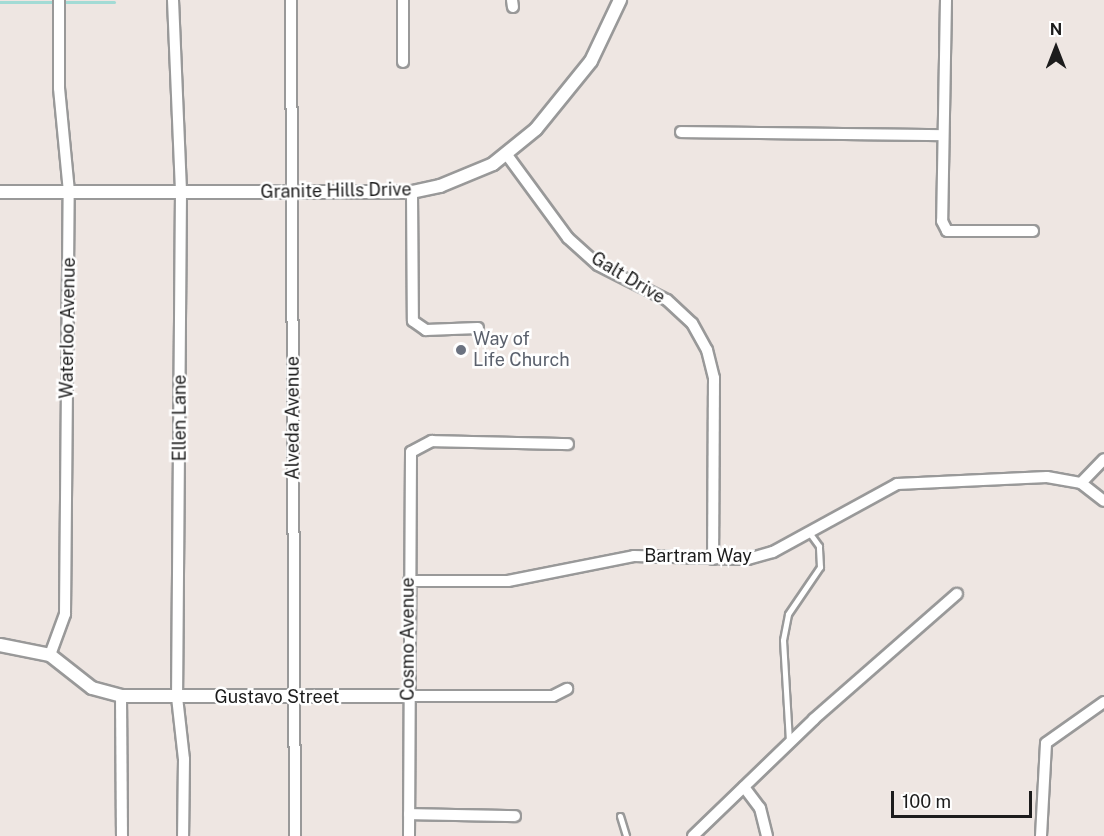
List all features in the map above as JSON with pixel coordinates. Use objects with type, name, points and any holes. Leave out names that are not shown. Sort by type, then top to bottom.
[{"type":"street","name":"Waterloo Avenue","points":[[50,655],[65,614],[69,192],[59,88],[59,0]]},
{"type":"street","name":"Ellen Lane","points":[[173,0],[181,192],[177,697],[184,759],[183,836]]},
{"type":"street","name":"Alveda Avenue","points":[[291,0],[295,836]]},
{"type":"street","points":[[403,0],[403,62]]},
{"type":"street","name":"Granite Hills Drive","points":[[0,192],[412,192],[462,179],[507,155],[573,87],[620,0]]},
{"type":"street","points":[[946,0],[942,221],[947,231],[1033,231]]},
{"type":"street","points":[[681,132],[943,135]]},
{"type":"street","name":"Galt Drive","points":[[507,155],[568,238],[598,265],[667,300],[692,323],[707,350],[714,378],[713,559]]},
{"type":"street","points":[[412,192],[413,321],[426,330],[478,328]]},
{"type":"street","name":"Cosmo Avenue","points":[[409,836],[408,462],[417,445],[568,444]]},
{"type":"street","points":[[1104,459],[1081,483],[1104,501]]},
{"type":"street","name":"Bartram Way","points":[[409,581],[508,581],[634,556],[713,559],[773,552],[897,484],[1047,477],[1081,483]]},
{"type":"street","points":[[693,836],[792,745],[814,718],[957,594]]},
{"type":"street","name":"Gustavo Street","points":[[0,645],[50,655],[92,688],[122,696],[553,696],[567,689]]},
{"type":"street","points":[[122,696],[122,836]]},
{"type":"street","points":[[1041,836],[1046,743],[1104,702]]},
{"type":"street","points":[[744,787],[760,808],[767,836]]},
{"type":"street","points":[[409,814],[515,816]]},
{"type":"lane","points":[[792,745],[783,640],[788,614],[820,567],[819,546],[809,531]]},
{"type":"lane","points":[[620,816],[626,836]]},
{"type":"waterway","points":[[0,2],[55,2]]},
{"type":"waterway","points":[[62,2],[114,2]]},
{"type":"place","name":"Way of Life Church","points":[[461,350]]}]
